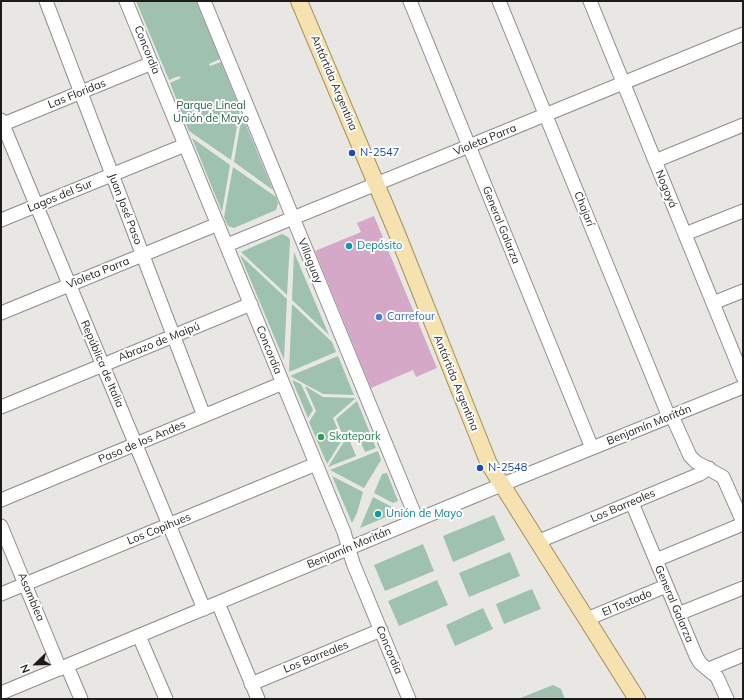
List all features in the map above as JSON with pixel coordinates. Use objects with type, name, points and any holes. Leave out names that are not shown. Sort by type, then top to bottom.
[{"type":"main road","name":"Antártida Argentina","points":[[299,1],[376,184],[485,456],[501,485],[638,699]]},
{"type":"street","name":"Juan José Paso","points":[[46,1],[204,416]]},
{"type":"street","name":"Concordia","points":[[126,1],[346,537],[353,563],[409,699]]},
{"type":"street","name":"Villaguay","points":[[204,1],[417,520]]},
{"type":"street","name":"General Galarza","points":[[410,1],[592,448]]},
{"type":"street","name":"Chajarí","points":[[498,1],[670,417],[690,456],[696,462],[723,477],[743,523]]},
{"type":"street","name":"Nogoyá","points":[[590,1],[743,377]]},
{"type":"street","name":"Violeta Parra","points":[[227,245],[743,34]]},
{"type":"street","name":"Las Floridas","points":[[2,123],[152,64]]},
{"type":"street","name":"República de Italia","points":[[2,123],[204,609]]},
{"type":"street","points":[[655,161],[743,125]]},
{"type":"street","name":"Lagos del Sur","points":[[1,220],[185,145]]},
{"type":"street","points":[[685,234],[743,211]]},
{"type":"street","name":"Violeta Parra","points":[[1,313],[218,224]]},
{"type":"street","points":[[713,303],[743,291]]},
{"type":"street","name":"Abrazo de Maipú","points":[[1,407],[251,304]]},
{"type":"street","name":"Paso de los Andes","points":[[1,500],[283,383]]},
{"type":"street","name":"Benjamín Moritán","points":[[1,693],[501,485],[743,387]]},
{"type":"street","name":"Los Copihues","points":[[1,594],[316,464]]},
{"type":"street","name":"Los Barreales","points":[[537,542],[700,474],[708,468]]},
{"type":"street","name":"General Galarza","points":[[632,502],[698,660],[717,677],[727,699]]},
{"type":"street","points":[[656,560],[743,523]]},
{"type":"street","name":"Asamblea","points":[[1,526],[25,584],[64,667],[81,699]]},
{"type":"street","name":"El Tostado","points":[[587,619],[666,586]]},
{"type":"street","points":[[678,614],[743,588]]},
{"type":"street","points":[[218,603],[258,699]]},
{"type":"street","name":"Los Barreales","points":[[251,684],[381,630]]},
{"type":"street","points":[[139,636],[166,699]]},
{"type":"street","points":[[709,669],[743,655]]},
{"type":"green space","points":[[136,1],[196,1],[220,59],[209,64],[210,66],[221,62],[240,109],[231,160],[189,131],[170,83],[181,78],[179,76],[169,80]]},
{"type":"green space","name":"Parque Lineal Unión de Mayo","points":[[242,115],[273,190],[234,162]]},
{"type":"green space","name":"Parque Lineal Unión de Mayo","points":[[192,138],[230,165],[222,212]]},
{"type":"green space","points":[[233,167],[276,197],[278,203],[276,210],[234,228],[228,226],[224,217]]},
{"type":"green space","points":[[282,234],[290,240],[287,295],[241,252]]},
{"type":"green space","points":[[294,252],[329,335],[292,300]]},
{"type":"green space","points":[[240,255],[287,299],[284,360]]},
{"type":"green space","points":[[292,304],[332,342],[336,352],[289,372]]},
{"type":"green space","points":[[338,356],[354,395],[323,394],[290,376]]},
{"type":"green space","points":[[292,380],[301,384],[313,410],[308,418]]},
{"type":"green space","points":[[305,386],[323,397],[356,398],[333,418],[342,440],[327,464],[309,422],[316,411]]},
{"type":"green space","points":[[357,401],[376,448],[365,452],[358,436],[349,439],[356,456],[328,467],[345,440],[336,419]]},
{"type":"green space","points":[[378,451],[381,460],[364,488],[330,470]]},
{"type":"green space","points":[[387,473],[398,501],[393,503],[374,493],[382,474]]},
{"type":"green space","points":[[332,476],[363,492],[357,513],[352,523]]},
{"type":"green space","points":[[373,497],[392,507],[393,514],[360,528]]},
{"type":"green space","points":[[494,515],[505,540],[453,562],[443,536]]},
{"type":"green space","points":[[423,544],[434,571],[385,591],[374,565]]},
{"type":"green space","points":[[510,552],[520,576],[469,597],[459,573]]},
{"type":"green space","points":[[437,580],[448,605],[399,626],[388,601]]},
{"type":"green space","points":[[532,589],[541,609],[504,624],[496,604]]},
{"type":"green space","points":[[483,608],[493,629],[455,646],[446,625]]},
{"type":"green space","points":[[553,685],[561,689],[565,699],[518,699]]},
{"type":"building","name":"Carrefour","points":[[374,216],[437,368],[416,377],[413,370],[371,388],[315,251],[361,232],[357,223]]},
{"type":"place","name":"N-2547","points":[[352,153]]},
{"type":"place","name":"Depósito","points":[[349,246]]},
{"type":"place","name":"Carrefour","points":[[379,317]]},
{"type":"place","name":"Skatepark","points":[[321,437]]},
{"type":"place","name":"N-2548","points":[[480,468]]},
{"type":"place","name":"Unión de Mayo","points":[[378,514]]}]
